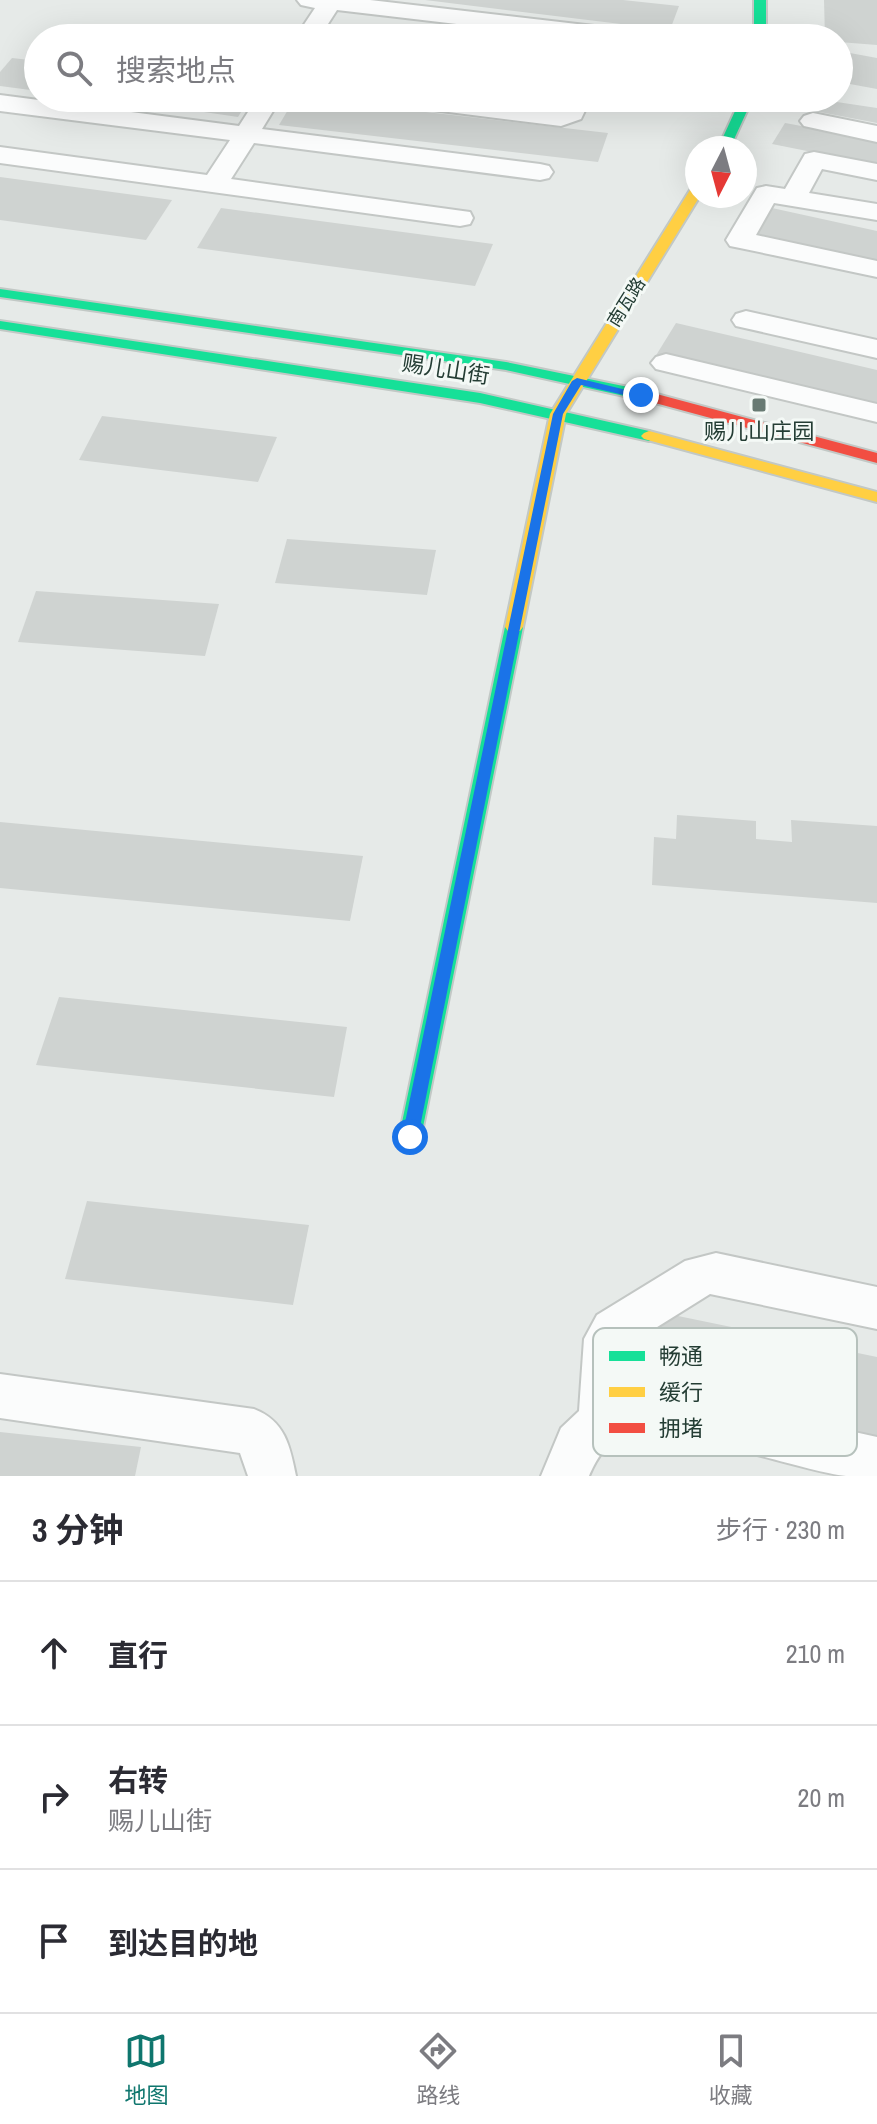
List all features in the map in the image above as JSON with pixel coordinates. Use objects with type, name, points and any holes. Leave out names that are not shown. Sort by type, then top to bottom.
[{"type":"main road","points":[[760,0],[760,24]]},
{"type":"main road","points":[[730,136],[741,112]]},
{"type":"main road","name":"南瓦路","points":[[410,1137],[558,414],[686,208]]},
{"type":"main road","name":"赐儿山街","points":[[0,293],[506,366],[577,381],[877,458]]},
{"type":"main road","name":"赐儿山街","points":[[0,325],[480,398],[558,414],[877,497]]},
{"type":"street","points":[[313,24],[323,1],[518,24]]},
{"type":"street","points":[[0,103],[24,106]]},
{"type":"street","points":[[71,112],[540,172]]},
{"type":"street","points":[[215,184],[260,112]]},
{"type":"street","points":[[511,112],[561,118],[573,112]]},
{"type":"street","points":[[813,121],[877,134]]},
{"type":"street","points":[[0,155],[460,218]]},
{"type":"street","points":[[793,198],[814,160],[877,172]]},
{"type":"street","points":[[877,212],[766,194],[740,240],[877,269]]},
{"type":"street","points":[[746,320],[877,349]]},
{"type":"street","points":[[666,363],[877,413]]},
{"type":"street","points":[[616,1328],[701,1275],[716,1273],[877,1308]]},
{"type":"street","points":[[0,1396],[254,1432],[267,1451],[272,1476]]},
{"type":"street","points":[[565,1476],[578,1444],[593,1430]]},
{"type":"street","points":[[857,1455],[877,1460]]},
{"type":"building","points":[[425,0],[623,0],[679,6],[672,24],[621,24]]},
{"type":"building","points":[[824,0],[877,0],[877,45],[853,43],[853,24],[825,24]]},
{"type":"building","points":[[853,54],[877,58],[877,89],[853,85]]},
{"type":"building","points":[[12,58],[24,59],[24,89],[0,86],[0,72]]},
{"type":"building","points":[[853,104],[877,108],[877,123],[820,112],[853,112]]},
{"type":"building","points":[[204,112],[241,112],[238,117]]},
{"type":"building","points":[[287,112],[426,112],[608,133],[598,162],[279,125]]},
{"type":"building","points":[[785,123],[877,140],[877,165],[772,144]]},
{"type":"building","points":[[0,177],[172,200],[146,240],[0,220]]},
{"type":"building","points":[[221,208],[493,244],[475,286],[197,248]]},
{"type":"building","points":[[772,208],[877,231],[877,264],[754,237]]},
{"type":"building","points":[[676,323],[877,370],[877,410],[655,357]]},
{"type":"building","points":[[102,416],[277,437],[258,482],[79,460]]},
{"type":"building","points":[[287,539],[436,550],[427,595],[275,583]]},
{"type":"building","points":[[36,591],[219,604],[205,656],[18,642]]},
{"type":"building","points":[[677,815],[756,821],[756,839],[792,842],[791,820],[877,826],[877,903],[652,885],[654,837],[676,839]]},
{"type":"building","points":[[0,822],[363,856],[350,921],[0,888]]},
{"type":"building","points":[[59,997],[347,1027],[334,1097],[36,1065]]},
{"type":"building","points":[[87,1201],[309,1225],[293,1305],[65,1279]]},
{"type":"building","points":[[649,1310],[736,1328],[646,1328]]},
{"type":"building","points":[[857,1353],[877,1357],[877,1441],[857,1437]]},
{"type":"building","points":[[0,1432],[141,1447],[135,1476],[0,1476]]},
{"type":"traffic: fast","points":[[760,0],[760,24]]},
{"type":"traffic: fast","points":[[730,136],[741,112]]},
{"type":"traffic: fast","points":[[0,293],[506,366],[638,394]]},
{"type":"traffic: fast","points":[[0,325],[480,398],[649,436]]},
{"type":"traffic: fast","points":[[410,1137],[514,627]]},
{"type":"traffic: slow","points":[[514,627],[558,414],[686,208]]},
{"type":"traffic: slow","points":[[649,436],[877,497]]},
{"type":"traffic: jam","points":[[638,394],[877,458]]},
{"type":"place","name":"赐儿山庄园","points":[[759,405]]},
{"type":"route","points":[[410,1137],[558,414],[577,381],[641,395]]}]
